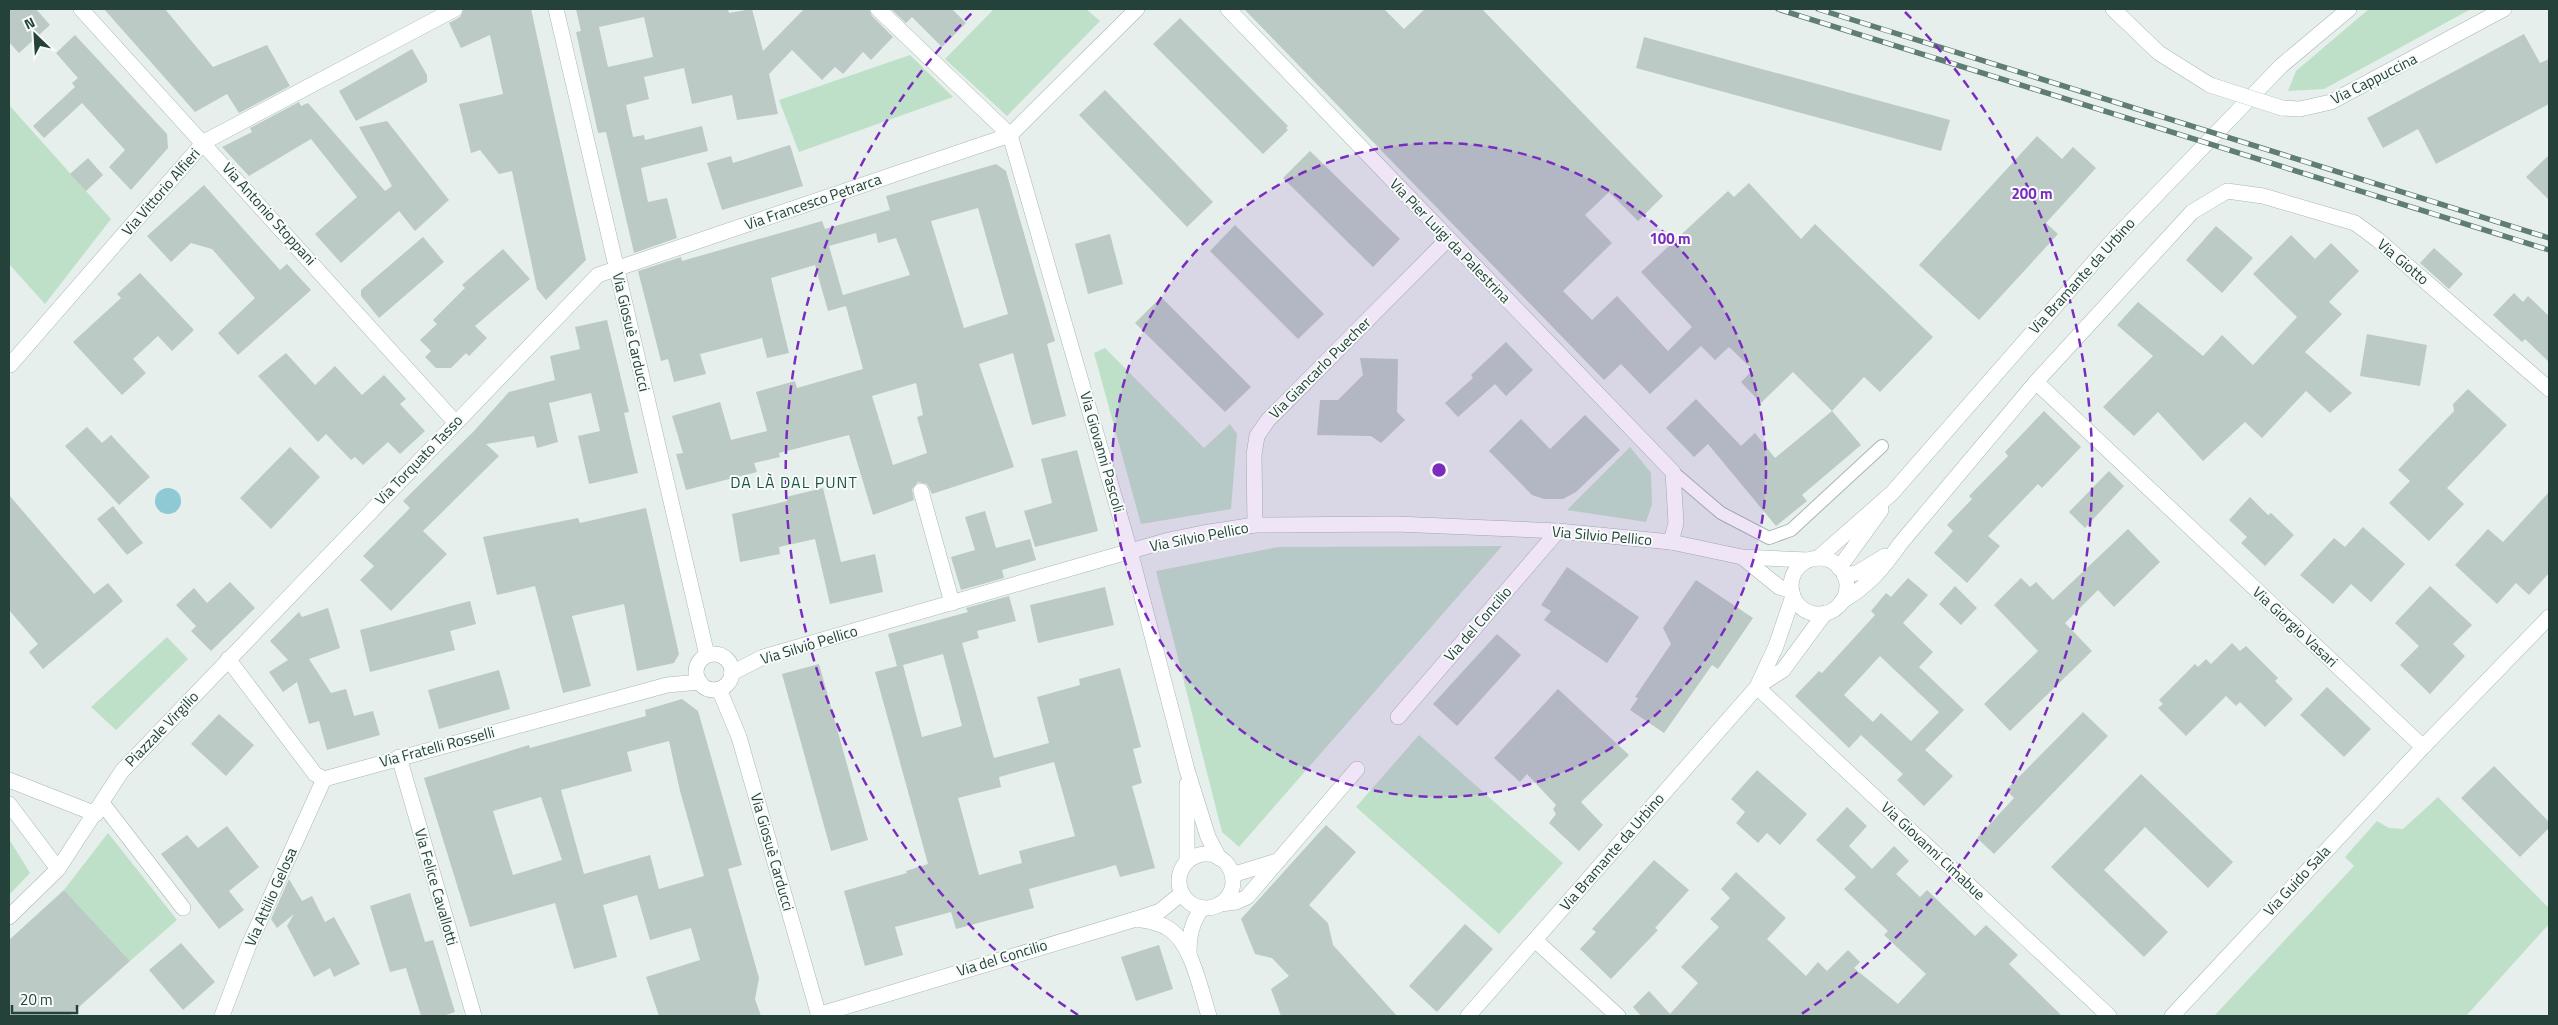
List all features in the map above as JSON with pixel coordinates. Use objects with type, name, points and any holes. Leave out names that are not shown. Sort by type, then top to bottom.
[{"type":"street","name":"Via Antonio Stoppani","points":[[81,9],[204,142],[455,422]]},
{"type":"street","name":"Via Vittorio Alfieri","points":[[9,365],[204,142],[455,9]]},
{"type":"street","name":"Via Giosuè Carducci","points":[[556,9],[707,655]]},
{"type":"street","points":[[878,9],[1010,135]]},
{"type":"street","name":"Via Francesco Petrarca","points":[[616,270],[1010,135],[1137,9]]},
{"type":"street","name":"Via Pier Luigi da Palestrina","points":[[1228,9],[1673,472]]},
{"type":"street","name":"Via Cappuccina","points":[[2113,9],[2159,53],[2210,85],[2282,108],[2300,109],[2331,102],[2504,9]]},
{"type":"street","name":"Via Bramante da Urbino","points":[[1842,571],[1892,493],[2115,238],[2280,66],[2349,9]]},
{"type":"street","name":"Via Giovanni Pascoli","points":[[1010,135],[1130,551],[1187,770],[1208,837],[1219,858]]},
{"type":"street","name":"Via Giotto","points":[[2036,382],[2192,212],[2227,191],[2263,196],[2355,224],[2386,247],[2549,389]]},
{"type":"street","name":"Via Giancarlo Puecher","points":[[1255,525],[1254,456],[1257,436],[1268,420],[1448,239]]},
{"type":"street","name":"Via Torquato Tasso","points":[[228,659],[598,275],[616,270]]},
{"type":"street","points":[[1900,544],[1876,564],[1857,574],[1842,571],[1827,559],[1813,559],[1798,566],[1793,574],[1792,594],[1805,610],[1816,614],[1826,613],[1864,588],[1884,568],[1900,544],[2036,382]]},
{"type":"street","name":"Via Giorgio Vasari","points":[[2036,382],[2423,747]]},
{"type":"street","points":[[1672,542],[1676,523],[1673,472]]},
{"type":"street","points":[[921,491],[952,603]]},
{"type":"street","name":"Via Bramante da Urbino","points":[[1813,559],[1892,493]]},
{"type":"street","name":"Via Silvio Pellico","points":[[732,673],[763,657],[1130,551],[1203,533],[1255,525],[1396,524],[1558,531],[1672,542],[1742,557],[1813,559]]},
{"type":"street","name":"Via del Concilio","points":[[1398,717],[1558,531]]},
{"type":"street","name":"Via Silvio Pellico","points":[[1742,557],[1779,587],[1792,594]]},
{"type":"street","points":[[1841,602],[1846,589],[1842,571]]},
{"type":"street","name":"Via Bramante da Urbino","points":[[1468,1016],[1756,686],[1776,646],[1792,594]]},
{"type":"street","name":"Via Bramante da Urbino","points":[[1756,686],[1783,670],[1826,613]]},
{"type":"street","points":[[2423,747],[2549,617]]},
{"type":"street","points":[[707,655],[721,655],[727,659],[732,673],[726,685],[719,689],[705,687],[697,676],[698,664],[707,655]]},
{"type":"street","points":[[228,659],[315,774],[324,779]]},
{"type":"street","name":"Piazzale Virgilio","points":[[9,917],[58,869],[122,771],[228,659]]},
{"type":"street","name":"Via Fratelli Rosselli","points":[[324,779],[667,685],[700,682]]},
{"type":"street","name":"Via Giovanni Cimabue","points":[[1756,686],[2109,1016]]},
{"type":"street","name":"Via Giosuè Carducci","points":[[719,689],[739,736],[818,1016]]},
{"type":"street","name":"Via Guido Sala","points":[[2172,1016],[2423,747]]},
{"type":"street","name":"Via Felice Cavallotti","points":[[399,757],[474,1016]]},
{"type":"street","points":[[1220,904],[1232,890],[1232,875],[1228,866],[1219,858],[1201,854],[1187,861],[1179,875],[1181,894],[1187,901],[1202,908],[1236,902],[1247,897],[1275,862],[1357,769]]},
{"type":"street","name":"Via Giovanni Pascoli","points":[[1187,770],[1187,861]]},
{"type":"street","name":"Via Attilio Gelosa","points":[[222,1016],[248,947],[324,779]]},
{"type":"street","points":[[9,780],[99,808],[183,908]]},
{"type":"street","points":[[9,804],[58,869]]},
{"type":"street","points":[[1232,875],[1275,862]]},
{"type":"street","name":"Via del Concilio","points":[[818,1016],[1160,911],[1181,894]]},
{"type":"street","points":[[1189,955],[1189,934],[1194,920],[1202,908]]},
{"type":"street","points":[[1136,919],[1159,924],[1171,930],[1189,955],[1209,1016]]},
{"type":"street","points":[[1535,940],[1618,1016]]},
{"type":"lane","name":"Via Pier Luigi da Palestrina","points":[[1673,472],[1721,513],[1769,538],[1791,530],[1882,446]]},
{"type":"green space","points":[[994,9],[1086,9],[1100,21],[1007,116],[945,59]]},
{"type":"green space","points":[[2369,9],[2471,9],[2324,89],[2288,91],[2296,71]]},
{"type":"green space","points":[[910,55],[953,97],[799,152],[779,100]]},
{"type":"green space","points":[[9,105],[111,219],[45,304],[9,264]]},
{"type":"green space","points":[[1105,348],[1204,448],[1230,424],[1237,434],[1231,509],[1141,524],[1094,353]]},
{"type":"green space","points":[[1630,447],[1651,473],[1652,504],[1646,522],[1567,510]]},
{"type":"green space","points":[[1502,546],[1239,847],[1222,832],[1156,571],[1278,547]]},
{"type":"green space","points":[[167,637],[188,659],[116,730],[91,707]]},
{"type":"green space","points":[[1419,735],[1563,863],[1499,934],[1356,807]]},
{"type":"green space","points":[[2438,797],[2549,908],[2549,924],[2466,1016],[2214,1016],[2354,866],[2345,857],[2377,821],[2389,828],[2403,829]]},
{"type":"green space","points":[[108,833],[177,920],[130,961],[64,890]]},
{"type":"green space","points":[[9,839],[30,873],[9,895]]},
{"type":"water","points":[[168,488],[177,492],[181,501],[177,510],[168,514],[159,510],[155,501],[159,492]]},
{"type":"building","points":[[9,9],[36,9],[50,25],[19,53],[9,42]]},
{"type":"building","points":[[104,9],[165,9],[213,67],[267,45],[290,86],[239,113],[227,94],[195,112]]},
{"type":"building","points":[[464,9],[531,9],[586,260],[546,300],[537,289],[512,171],[499,174],[480,150],[471,153],[459,104],[503,94],[490,35],[461,48],[449,23],[460,17]]},
{"type":"building","points":[[576,9],[728,9],[729,13],[752,9],[763,51],[804,9],[869,9],[872,16],[893,37],[871,60],[863,52],[843,74],[835,67],[822,80],[792,50],[769,74],[778,114],[737,120],[732,95],[692,104],[684,68],[644,77],[649,99],[626,105],[633,137],[644,135],[645,140],[702,126],[708,151],[641,168],[648,202],[667,198],[677,238],[634,253],[606,132],[598,133],[576,32],[581,31]],"holes":[[[644,17],[653,57],[608,67],[599,27]]]},
{"type":"building","points":[[891,9],[952,9],[966,23],[942,47],[912,17],[906,23]]},
{"type":"building","points":[[1244,9],[1384,9],[1404,29],[1425,9],[1482,9],[1663,196],[1638,221],[1609,192],[1585,215],[1612,243],[1563,291],[1592,320],[1617,296],[1668,351],[1692,327],[1641,272],[1728,191],[1734,197],[1749,183],[1801,239],[1815,224],[1933,337],[1880,392],[1864,377],[1832,411],[1793,372],[1761,403],[1741,382],[1753,370],[1729,347],[1715,360],[1701,346],[1650,394],[1621,364],[1604,380]]},
{"type":"building","points":[[1180,18],[1288,126],[1286,128],[1288,130],[1263,154],[1153,44]]},
{"type":"building","points":[[2524,34],[2540,63],[2549,59],[2549,104],[2436,164],[2418,129],[2383,148],[2367,118]]},
{"type":"building","points":[[75,35],[167,134],[168,148],[131,190],[109,167],[125,150],[82,103],[44,138],[33,126],[75,87],[72,83],[78,78],[56,53]]},
{"type":"building","points":[[1644,37],[1950,120],[1941,151],[1636,68]]},
{"type":"building","points":[[412,49],[427,75],[427,82],[356,121],[339,91]]},
{"type":"building","points":[[1105,90],[1213,202],[1187,227],[1079,115]]},
{"type":"building","points":[[299,102],[301,106],[308,103],[385,191],[392,186],[359,127],[387,121],[449,200],[415,231],[399,211],[341,263],[315,234],[357,197],[311,139],[249,176],[222,147],[252,132],[250,128]]},
{"type":"building","points":[[2037,136],[2062,159],[2073,147],[2096,168],[2046,223],[2058,234],[1979,320],[1919,265]]},
{"type":"building","points":[[790,145],[803,186],[722,210],[707,163],[731,156],[733,163]]},
{"type":"building","points":[[1310,151],[1400,239],[1373,267],[1283,178]]},
{"type":"building","points":[[2549,155],[2549,200],[2526,177]]},
{"type":"building","points":[[88,158],[103,175],[86,191],[70,174]]},
{"type":"building","points":[[996,164],[1006,171],[1055,341],[1047,344],[1066,416],[1032,425],[1013,353],[979,364],[1014,467],[932,494],[927,484],[918,482],[912,489],[914,500],[873,515],[849,435],[779,453],[780,457],[754,463],[757,472],[686,490],[676,454],[683,453],[672,416],[720,402],[731,440],[767,431],[756,392],[795,381],[797,388],[863,369],[846,306],[828,311],[815,265],[771,278],[789,353],[767,358],[762,338],[700,354],[706,374],[674,382],[668,359],[661,361],[638,271],[681,257],[682,261],[822,221],[825,229],[890,210],[886,196]],"holes":[[[978,208],[1008,314],[964,328],[931,221]],[[876,233],[878,243],[896,238],[910,275],[843,295],[845,304],[829,246]],[[916,383],[923,415],[917,417],[927,453],[893,465],[872,396]]]},
{"type":"building","points":[[204,185],[280,270],[287,264],[311,290],[238,355],[218,333],[255,298],[212,249],[191,243],[171,262],[147,236]]},
{"type":"building","points":[[1235,225],[1324,314],[1298,339],[1210,251]]},
{"type":"building","points":[[2216,226],[2253,258],[2222,293],[2186,260]]},
{"type":"building","points":[[1110,234],[1123,284],[1088,294],[1075,244]]},
{"type":"building","points":[[2291,235],[2315,259],[2331,243],[2359,271],[2329,302],[2342,314],[2305,352],[2352,393],[2330,413],[2306,391],[2262,438],[2245,422],[2203,461],[2158,412],[2134,436],[2103,407],[2153,356],[2117,325],[2138,302],[2203,356],[2222,335],[2253,365],[2297,317],[2253,274]]},
{"type":"building","points":[[423,237],[444,262],[379,318],[361,296],[361,290]]},
{"type":"building","points":[[2434,248],[2463,274],[2449,289],[2420,263]]},
{"type":"building","points":[[503,249],[530,279],[475,326],[487,338],[469,356],[466,353],[451,368],[436,368],[425,357],[431,351],[420,340],[437,324],[433,320],[465,288],[462,285]]},
{"type":"building","points":[[140,273],[194,330],[172,351],[158,336],[133,359],[146,373],[122,395],[73,342],[121,298],[117,294]]},
{"type":"building","points":[[2514,293],[2523,302],[2528,296],[2549,316],[2549,362],[2525,339],[2522,342],[2493,315]]},
{"type":"building","points":[[1161,297],[1251,387],[1225,412],[1135,323]]},
{"type":"building","points":[[607,320],[629,412],[624,413],[638,473],[589,484],[578,436],[600,431],[591,393],[549,403],[558,442],[537,448],[534,436],[486,444],[499,456],[423,531],[447,554],[391,611],[360,580],[374,566],[363,556],[410,508],[403,501],[474,431],[509,392],[555,380],[550,356],[580,349],[575,327]]},
{"type":"building","points":[[2367,334],[2427,345],[2420,386],[2360,376]]},
{"type":"building","points":[[1506,342],[1533,370],[1506,396],[1495,384],[1458,417],[1445,403],[1473,378],[1471,375]]},
{"type":"building","points":[[286,353],[315,385],[335,366],[362,395],[384,375],[406,399],[400,404],[425,431],[400,454],[388,442],[363,465],[355,457],[351,460],[326,434],[318,442],[258,376]]},
{"type":"building","points":[[1360,358],[1398,359],[1397,412],[1405,420],[1381,443],[1371,436],[1317,435],[1320,400],[1338,400],[1363,375]]},
{"type":"building","points":[[2468,389],[2507,425],[2447,488],[2464,504],[2429,541],[2389,503],[2410,481],[2398,470],[2454,411],[2453,404]]},
{"type":"building","points":[[1696,399],[1741,446],[1755,433],[1775,458],[1832,411],[1861,445],[1802,495],[1807,501],[1776,526],[1708,444],[1694,457],[1666,428]]},
{"type":"building","points":[[2044,411],[2081,447],[2042,488],[2038,484],[1988,536],[2000,546],[1967,583],[1934,553],[1953,531],[1947,525],[1972,499],[1969,496],[2008,456],[2005,452]]},
{"type":"building","points":[[1585,415],[1620,450],[1576,492],[1563,499],[1544,499],[1532,495],[1489,451],[1521,419],[1550,449]]},
{"type":"building","points":[[87,427],[102,443],[111,435],[150,477],[119,505],[65,446]]},
{"type":"building","points":[[290,447],[320,477],[271,529],[240,498]]},
{"type":"building","points":[[1077,450],[1098,531],[1035,547],[1024,511],[1052,503],[1041,459]]},
{"type":"building","points":[[2109,471],[2124,486],[2085,528],[2069,512]]},
{"type":"building","points":[[823,488],[841,562],[875,554],[883,592],[830,604],[815,539],[779,547],[780,554],[740,562],[732,514],[787,501],[786,497]]},
{"type":"building","points":[[2549,492],[2549,573],[2529,595],[2516,583],[2497,604],[2455,565],[2488,529],[2503,542]]},
{"type":"building","points":[[9,495],[94,594],[108,583],[123,601],[43,669],[29,652],[38,644],[9,610]]},
{"type":"building","points":[[2250,497],[2268,515],[2271,513],[2294,535],[2265,566],[2241,543],[2247,537],[2229,520]]},
{"type":"building","points":[[113,506],[143,543],[127,555],[97,519]]},
{"type":"building","points":[[646,508],[679,654],[674,663],[637,671],[624,604],[572,616],[591,686],[563,693],[535,586],[497,595],[483,537],[578,518],[580,523]]},
{"type":"building","points":[[985,511],[996,548],[1030,539],[1036,560],[1002,570],[1004,578],[961,590],[951,557],[975,550],[965,517]]},
{"type":"building","points":[[2363,527],[2405,564],[2371,602],[2351,584],[2333,604],[2300,575],[2334,538],[2345,547]]},
{"type":"building","points":[[2128,529],[2160,562],[2114,607],[2098,590],[2065,623],[2092,651],[2010,731],[1984,704],[2038,651],[1994,605],[2021,578],[2030,587],[2036,582],[2053,600]]},
{"type":"building","points":[[1567,567],[1639,617],[1607,663],[1544,620],[1551,611],[1541,605]]},
{"type":"building","points":[[1908,578],[1928,595],[1903,623],[1933,652],[1919,667],[1964,710],[1925,750],[1953,776],[1924,806],[1897,780],[1903,774],[1861,735],[1849,748],[1795,696],[1819,671],[1822,673],[1875,615],[1871,611],[1886,593],[1891,597]],"holes":[[[1880,656],[1939,712],[1911,741],[1881,713],[1873,722],[1844,695]]]},
{"type":"building","points":[[1696,580],[1753,618],[1718,669],[1712,665],[1664,733],[1630,710],[1638,698],[1635,697],[1671,644],[1663,628]]},
{"type":"building","points":[[230,582],[255,608],[211,651],[191,631],[196,626],[176,605],[194,588],[207,603]]},
{"type":"building","points":[[1955,586],[1977,608],[1961,625],[1939,604]]},
{"type":"building","points":[[2430,586],[2472,625],[2453,644],[2465,656],[2430,694],[2400,665],[2419,646],[2395,623]]},
{"type":"building","points":[[1105,587],[1114,625],[1038,643],[1030,605]]},
{"type":"building","points":[[1009,596],[1016,621],[977,631],[979,638],[962,643],[994,758],[1049,743],[1037,697],[1080,685],[1079,679],[1120,668],[1141,747],[1133,749],[1142,783],[1132,786],[1155,868],[1120,877],[1116,865],[1029,889],[1034,908],[956,929],[951,912],[895,927],[903,955],[865,966],[844,891],[907,873],[906,871],[928,864],[875,672],[897,666],[888,634],[968,612],[966,608]],"holes":[[[943,654],[962,726],[922,737],[903,665]],[[1054,762],[1075,836],[1019,851],[1022,863],[979,875],[958,798],[1001,787],[999,777]]]},
{"type":"building","points":[[470,601],[476,624],[450,631],[455,650],[370,672],[360,630]]},
{"type":"building","points":[[328,608],[340,648],[309,659],[331,693],[346,689],[354,716],[373,711],[380,735],[327,750],[319,721],[309,724],[297,682],[283,692],[269,672],[288,660],[270,641],[299,612],[302,617]]},
{"type":"building","points":[[1497,634],[1521,655],[1457,726],[1433,704]]},
{"type":"building","points":[[2232,643],[2240,651],[2246,646],[2278,678],[2275,681],[2293,699],[2265,727],[2240,702],[2236,706],[2226,696],[2186,736],[2158,708],[2163,704],[2159,700],[2195,664],[2198,667],[2206,659],[2211,664]]},
{"type":"building","points":[[819,664],[868,840],[831,851],[782,674]]},
{"type":"building","points":[[499,670],[510,709],[439,729],[428,690]]},
{"type":"building","points":[[2327,687],[2371,729],[2344,757],[2300,715]]},
{"type":"building","points":[[1558,689],[1629,755],[1581,802],[1603,825],[1579,851],[1549,823],[1556,814],[1553,809],[1556,805],[1527,774],[1520,782],[1494,758]]},
{"type":"building","points":[[682,699],[698,711],[742,865],[728,869],[759,978],[755,999],[761,1016],[659,1016],[646,977],[700,960],[691,928],[650,940],[637,895],[603,905],[617,957],[574,969],[555,903],[470,927],[424,778],[529,745],[530,748],[646,716],[645,710]],"holes":[[[669,741],[680,791],[704,876],[659,889],[650,855],[584,874],[561,790],[632,771],[627,752]],[[541,797],[562,860],[513,875],[493,811]]]},
{"type":"building","points":[[2083,712],[2108,736],[1994,854],[1977,838],[2014,798],[2006,790]]},
{"type":"building","points":[[219,714],[254,745],[226,776],[191,744]]},
{"type":"building","points":[[2494,766],[2549,822],[2549,828],[2520,857],[2461,798]]},
{"type":"building","points":[[1757,770],[1807,814],[1780,845],[1767,833],[1758,843],[1736,823],[1745,812],[1731,799]]},
{"type":"building","points":[[2141,774],[2233,862],[2208,888],[2145,827],[2104,870],[2168,932],[2144,957],[2051,867]]},
{"type":"building","points":[[1847,807],[1867,826],[1849,846],[1872,869],[1894,846],[1909,861],[1896,874],[1920,897],[1927,890],[1975,936],[1986,925],[2018,955],[2009,964],[2062,1016],[1641,1016],[1633,1007],[1649,991],[1670,1014],[1698,983],[1681,967],[1719,927],[1710,919],[1730,898],[1721,889],[1736,872],[1786,918],[1767,939],[1806,976],[1818,962],[1827,971],[1848,950],[1860,962],[1854,968],[1898,1004],[1926,974],[1884,935],[1888,931],[1844,889],[1856,877],[1816,840]]},
{"type":"building","points":[[1326,825],[1356,852],[1309,905],[1328,923],[1333,945],[1397,1016],[1281,1016],[1271,989],[1289,976],[1272,958],[1255,954],[1241,919]]},
{"type":"building","points":[[227,826],[259,867],[229,891],[244,910],[219,929],[161,854],[187,835],[198,848]]},
{"type":"building","points":[[1654,860],[1689,890],[1655,928],[1658,930],[1611,979],[1580,949],[1596,932],[1592,929]]},
{"type":"building","points":[[289,879],[302,901],[312,896],[325,922],[334,917],[360,964],[334,977],[330,968],[314,977],[287,926],[294,914],[277,928],[271,919]]},
{"type":"building","points":[[64,890],[130,961],[69,1016],[9,1016],[9,940]]},
{"type":"building","points":[[410,893],[425,942],[433,940],[455,1012],[443,1016],[421,1016],[406,968],[390,972],[370,906]]},
{"type":"building","points":[[1465,924],[1493,949],[1437,1012],[1409,986]]},
{"type":"building","points":[[181,943],[215,982],[183,1010],[149,970]]},
{"type":"building","points":[[1159,945],[1173,989],[1136,1001],[1121,957]]},
{"type":"railway","points":[[1778,9],[2549,250]]},
{"type":"railway","points":[[1818,9],[2549,238]]},
{"type":"district","name":"DA LÀ DAL PUNT","points":[[794,482]]}]
